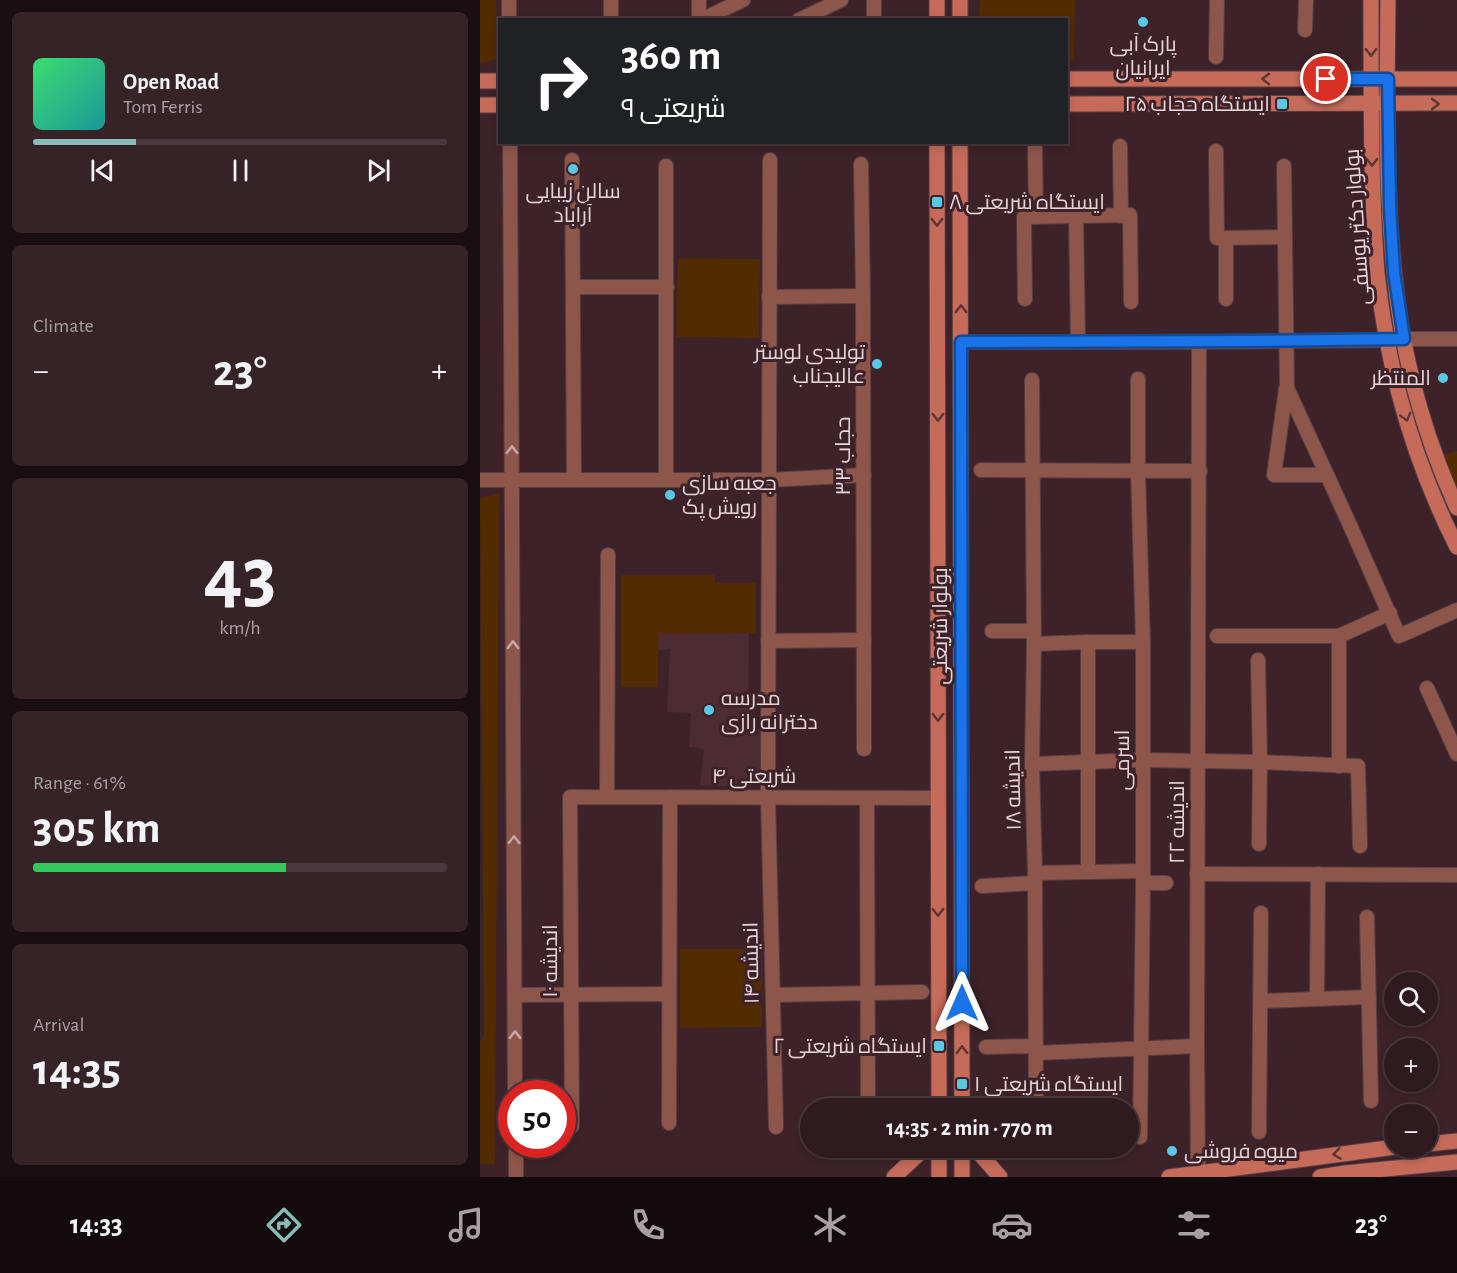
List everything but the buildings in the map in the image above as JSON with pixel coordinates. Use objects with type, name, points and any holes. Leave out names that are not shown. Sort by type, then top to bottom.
[{"type":"main road","points":[[937,0],[937,18]]},
{"type":"main road","points":[[960,0],[960,18]]},
{"type":"main road","name":"بولوار دکتر یوسفی","points":[[1371,0],[1373,208],[1377,274],[1387,340],[1405,417],[1431,490],[1457,547]]},
{"type":"main road","name":"بولوار دکتر یوسفی","points":[[1388,0],[1390,208],[1394,272],[1404,339],[1421,412],[1446,484],[1457,508]]},
{"type":"main road","points":[[1068,79],[1457,79]]},
{"type":"main road","points":[[480,81],[498,81]]},
{"type":"main road","points":[[1068,104],[1457,104]]},
{"type":"main road","points":[[480,105],[498,105]]},
{"type":"main road","name":"بولوار شریعتی","points":[[935,144],[939,1098]]},
{"type":"main road","name":"بولوار شریعتی","points":[[962,144],[962,1098]]},
{"type":"main road","points":[[1387,340],[1404,339]]},
{"type":"main road","points":[[1438,1143],[1457,1141]]},
{"type":"main road","points":[[1169,1177],[1384,1148]]},
{"type":"main road","points":[[894,1177],[915,1158]]},
{"type":"main road","points":[[939,1158],[939,1177]]},
{"type":"main road","points":[[962,1158],[962,1177]]},
{"type":"main road","points":[[984,1158],[1000,1177]]},
{"type":"main road","points":[[1320,1177],[1457,1162]]},
{"type":"street","points":[[509,0],[509,18]]},
{"type":"street","points":[[611,0],[611,18]]},
{"type":"street","points":[[699,0],[700,18]]},
{"type":"street","points":[[704,18],[743,0]]},
{"type":"street","points":[[803,18],[841,0]]},
{"type":"street","points":[[874,0],[874,18]]},
{"type":"street","points":[[1216,57],[1217,0]]},
{"type":"street","points":[[1305,30],[1306,0]]},
{"type":"street","points":[[510,144],[515,1080]]},
{"type":"street","points":[[1035,145],[1036,217]]},
{"type":"street","points":[[1120,146],[1121,216]]},
{"type":"street","points":[[1216,151],[1226,299]]},
{"type":"street","points":[[572,160],[574,479]]},
{"type":"street","name":"اندیشه ۱۴","points":[[770,160],[768,797],[776,1127]]},
{"type":"street","name":"حجاب ۳۳","points":[[861,164],[864,749]]},
{"type":"street","points":[[666,166],[666,480]]},
{"type":"street","points":[[1284,166],[1287,388],[1274,475],[1327,475]]},
{"type":"street","points":[[1025,299],[1024,217],[1130,215],[1131,302]]},
{"type":"street","points":[[1077,216],[1078,342]]},
{"type":"street","points":[[1221,238],[1285,237]]},
{"type":"street","points":[[573,287],[667,287]]},
{"type":"street","points":[[769,297],[863,296]]},
{"type":"street","points":[[1404,339],[1457,339]]},
{"type":"street","points":[[961,342],[1387,340]]},
{"type":"street","name":"اندیشه ۲۲","points":[[1198,1174],[1199,342]]},
{"type":"street","name":"اسرمی","points":[[1138,379],[1143,642],[1140,1137]]},
{"type":"street","name":"اندیشه ۱۸","points":[[1032,380],[1034,637],[1032,764],[1036,1098]]},
{"type":"street","points":[[1287,388],[1399,636],[1457,610]]},
{"type":"street","points":[[981,470],[1200,471]]},
{"type":"street","points":[[480,480],[768,480],[864,475]]},
{"type":"street","points":[[607,797],[608,555]]},
{"type":"street","points":[[1217,636],[1340,636],[1390,613]]},
{"type":"street","points":[[993,631],[1088,642],[1143,642]]},
{"type":"street","points":[[1339,766],[1340,636]]},
{"type":"street","points":[[768,641],[864,640]]},
{"type":"street","points":[[1088,642],[1088,872]]},
{"type":"street","points":[[1258,660],[1259,844]]},
{"type":"street","points":[[1427,688],[1457,754]]},
{"type":"street","points":[[1032,764],[1143,760],[1358,766],[1360,846]]},
{"type":"street","name":"شریعتی ۴","points":[[570,797],[938,798]]},
{"type":"street","name":"اندیشه ۱۰","points":[[570,797],[572,1080]]},
{"type":"street","points":[[669,1123],[670,797]]},
{"type":"street","points":[[867,798],[868,1098]]},
{"type":"street","points":[[982,886],[1088,872],[1143,877],[1166,883]]},
{"type":"street","points":[[1197,874],[1457,875]]},
{"type":"street","points":[[1317,999],[1318,874]]},
{"type":"street","points":[[1259,1132],[1261,913]]},
{"type":"street","points":[[1367,917],[1371,1101]]},
{"type":"street","points":[[773,995],[922,992]]},
{"type":"street","points":[[515,995],[669,994]]},
{"type":"street","points":[[1261,1001],[1369,997]]},
{"type":"street","points":[[986,1047],[1036,1050],[1197,1046]]},
{"type":"street","points":[[516,1158],[516,1177]]},
{"type":"shaded area","points":[[480,0],[496,0],[497,59],[480,64]]},
{"type":"shaded area","points":[[980,0],[1075,0],[1074,61],[1068,61],[1068,18],[979,18]]},
{"type":"shaded area","points":[[678,258],[760,259],[759,338],[676,337]]},
{"type":"shaded area","points":[[1457,451],[1457,492],[1443,455]]},
{"type":"shaded area","points":[[499,493],[495,1164],[480,1164],[480,1042],[484,1036],[480,498]]},
{"type":"shaded area","points":[[621,575],[715,575],[715,583],[756,583],[756,633],[658,634],[658,687],[621,687]]},
{"type":"shaded area","name":"مدرسه دخترانه رازی","points":[[749,633],[748,707],[761,726],[760,772],[746,787],[700,785],[704,749],[689,747],[691,713],[667,712],[670,649],[658,650],[658,634]]},
{"type":"shaded area","points":[[680,949],[762,949],[762,1027],[680,1028]]},
{"type":"place","name":"پارک آبی ایرانیان","points":[[1143,22]]},
{"type":"place","name":"ایستگاه حجاب ۲۵","points":[[1282,104]]},
{"type":"place","name":"سالن زیبایی آراباد","points":[[573,169]]},
{"type":"place","name":"ایستگاه شریعتی ۸","points":[[937,202]]},
{"type":"place","name":"تولیدی لوستر عالیجناب","points":[[877,364]]},
{"type":"place","name":"المنتظر","points":[[1443,378]]},
{"type":"place","name":"جعبه سازی رویش پک","points":[[670,495]]},
{"type":"place","name":"مدرسه دخترانه رازی","points":[[709,710]]},
{"type":"place","name":"ایستگاه شریعتی ۲","points":[[939,1046]]},
{"type":"place","name":"ایستگاه شریعتی ۱","points":[[962,1084]]},
{"type":"place","name":"میوه فروشی","points":[[1172,1151]]},
{"type":"route","points":[[962,1003],[961,342],[1404,339],[1394,272],[1390,208],[1388,79],[1326,79]]}]
